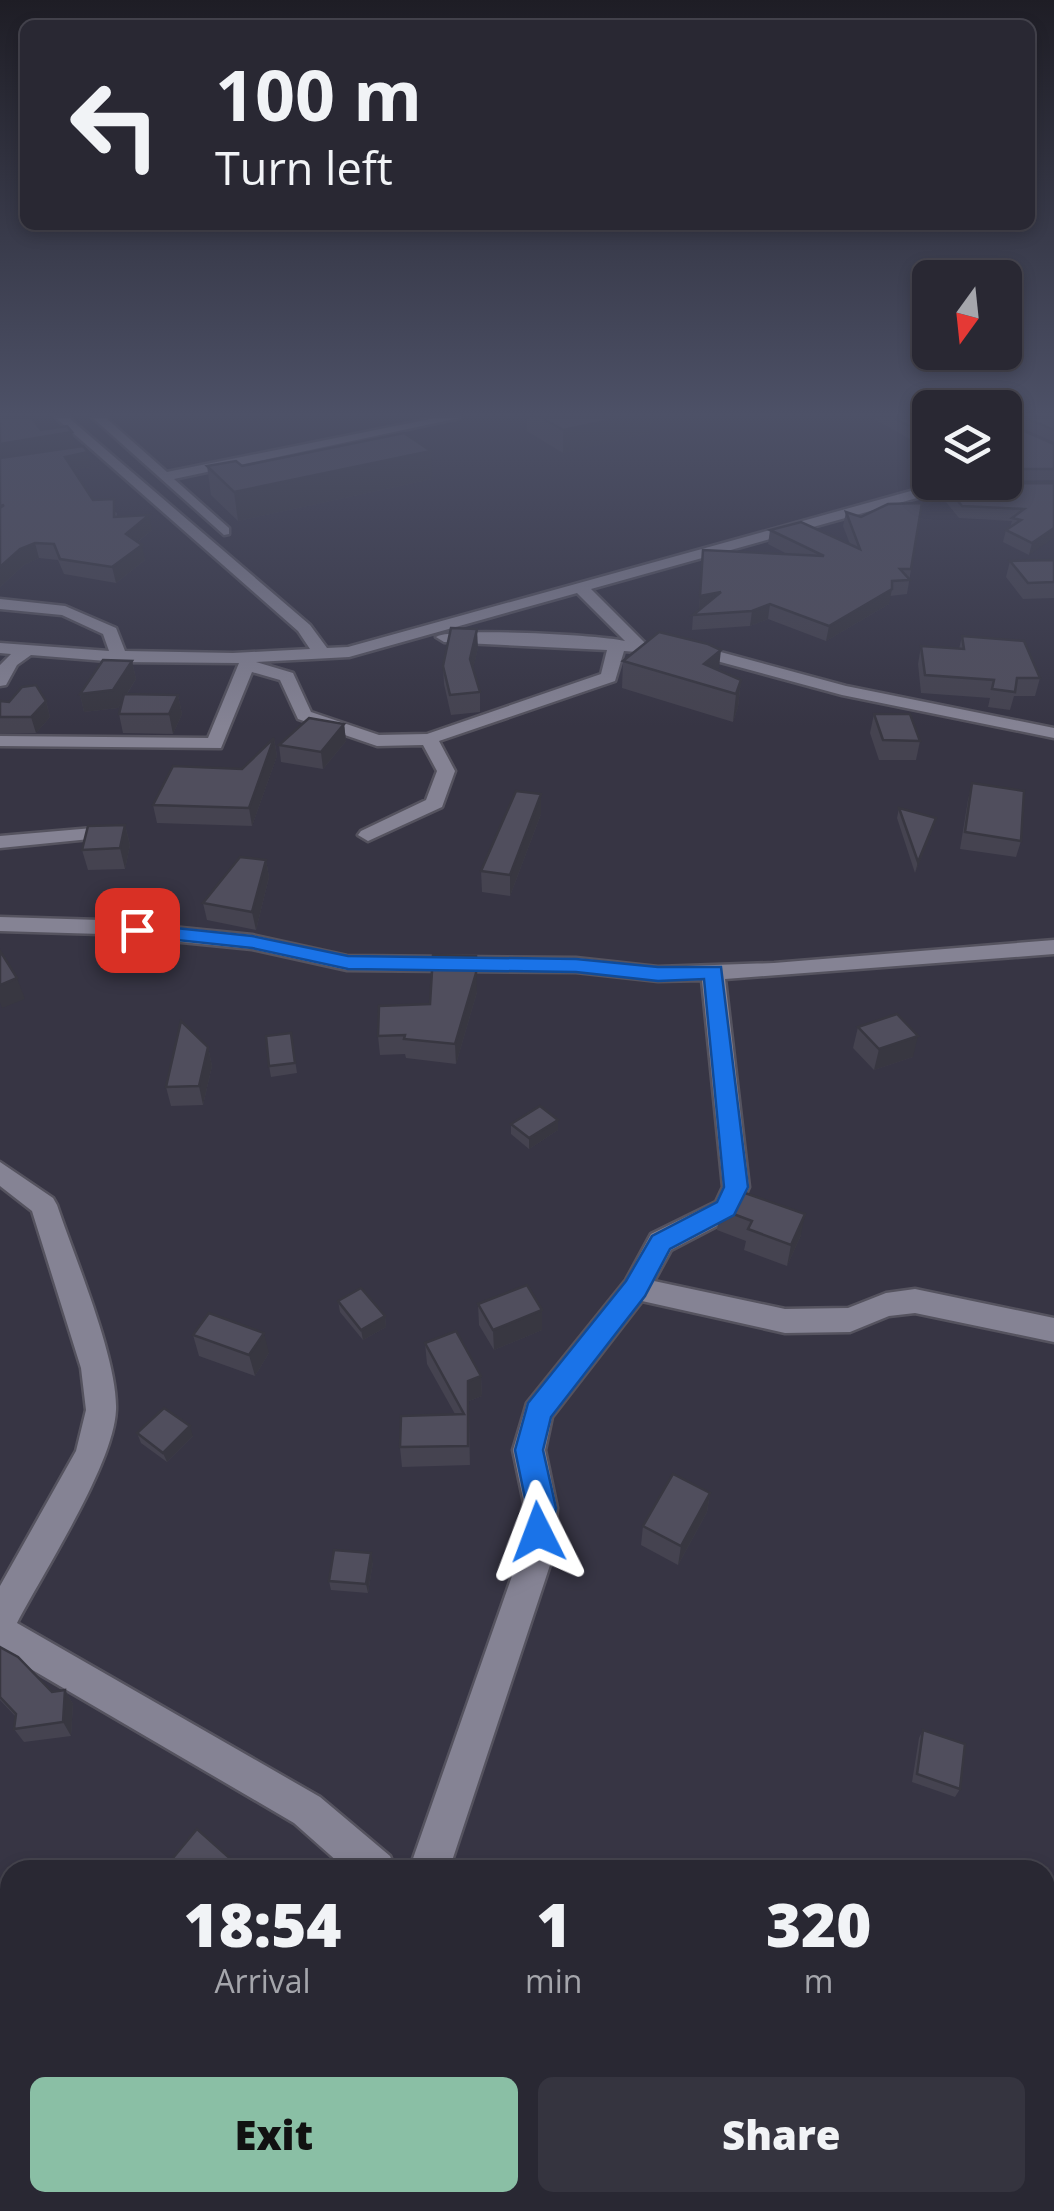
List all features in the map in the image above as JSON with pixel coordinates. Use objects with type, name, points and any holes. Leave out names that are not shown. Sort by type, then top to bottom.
[{"type":"street","points":[[182,521],[304,628],[323,654]]},
{"type":"street","points":[[213,521],[224,531]]},
{"type":"street","points":[[0,648],[247,661],[323,654],[403,639],[479,614],[819,521]]},
{"type":"street","points":[[582,588],[640,646]]},
{"type":"street","points":[[0,604],[66,612],[110,631],[120,656]]},
{"type":"street","points":[[403,639],[500,637],[702,652],[842,690],[1054,733]]},
{"type":"street","points":[[247,661],[287,677],[304,715],[376,741],[429,739],[609,677],[617,644]]},
{"type":"street","points":[[0,681],[10,662],[26,651]]},
{"type":"street","points":[[0,758],[5,741],[215,744],[247,661]]},
{"type":"street","points":[[368,835],[435,803],[446,771],[429,739]]},
{"type":"street","points":[[0,842],[92,834]]},
{"type":"street","points":[[0,924],[102,927],[252,942],[348,963],[576,966],[658,974],[1054,947]]},
{"type":"street","points":[[432,1860],[536,1556],[541,1508],[529,1450],[538,1412],[636,1288],[661,1242],[726,1208],[736,1187],[713,972]]},
{"type":"street","points":[[0,1172],[44,1205],[96,1368],[101,1410],[91,1454],[0,1619]]},
{"type":"street","points":[[636,1288],[784,1321],[850,1320],[886,1304],[915,1302],[1054,1330]]},
{"type":"street","points":[[0,1632],[307,1810],[364,1860]]},
{"type":"building","points":[[0,521],[142,521],[126,534],[142,545],[112,567],[60,559],[54,544],[35,543],[20,549],[0,567]]},
{"type":"building","points":[[849,521],[919,521],[911,569],[900,569],[910,580],[892,581],[892,589],[829,626],[770,604],[752,611],[693,615],[721,592],[700,596],[703,550],[824,556],[770,530],[801,522],[860,549]]},
{"type":"building","points":[[1019,521],[1054,521],[1054,528],[1032,543],[1006,530]]},
{"type":"building","points":[[1054,560],[1054,582],[1028,583],[1010,561]]},
{"type":"building","points":[[451,628],[477,629],[470,659],[480,692],[450,695],[443,666]]},
{"type":"building","points":[[659,632],[721,650],[704,664],[741,680],[736,694],[623,661]]},
{"type":"building","points":[[962,636],[1024,641],[1040,678],[1017,678],[1015,692],[992,689],[994,680],[925,675],[921,646],[964,649]]},
{"type":"building","points":[[103,660],[132,661],[113,690],[80,694]]},
{"type":"building","points":[[36,685],[46,701],[31,717],[0,717],[0,701],[9,702],[22,687]]},
{"type":"building","points":[[124,694],[178,695],[169,714],[119,714]]},
{"type":"building","points":[[874,714],[910,714],[920,741],[883,740]]},
{"type":"building","points":[[309,718],[344,724],[321,752],[279,745]]},
{"type":"building","points":[[274,738],[249,808],[153,805],[173,766],[242,769]]},
{"type":"building","points":[[972,783],[1024,791],[1021,841],[965,832]]},
{"type":"building","points":[[516,791],[541,794],[510,875],[481,871]]},
{"type":"building","points":[[899,808],[936,818],[918,862]]},
{"type":"building","points":[[125,825],[120,848],[82,850],[88,826]]},
{"type":"building","points":[[240,857],[266,860],[252,912],[203,903]]},
{"type":"building","points":[[0,951],[17,978],[0,985]]},
{"type":"building","points":[[433,955],[476,956],[476,973],[455,1044],[404,1039],[405,1035],[378,1036],[379,1006],[430,1004]]},
{"type":"building","points":[[897,1014],[918,1036],[879,1049],[858,1027]]},
{"type":"building","points":[[181,1021],[208,1047],[199,1086],[166,1087]]},
{"type":"building","points":[[291,1033],[295,1063],[269,1066],[266,1036]]},
{"type":"building","points":[[540,1106],[558,1120],[529,1138],[511,1124]]},
{"type":"building","points":[[745,1193],[805,1214],[791,1245],[748,1229],[752,1221],[720,1209]]},
{"type":"building","points":[[527,1285],[542,1310],[493,1330],[478,1304]]},
{"type":"building","points":[[361,1288],[385,1316],[361,1330],[338,1301]]},
{"type":"building","points":[[209,1313],[264,1333],[249,1355],[193,1335]]},
{"type":"building","points":[[456,1331],[481,1376],[468,1381],[468,1446],[400,1447],[401,1416],[464,1414],[425,1343]]},
{"type":"building","points":[[164,1408],[190,1426],[163,1453],[137,1433]]},
{"type":"building","points":[[673,1474],[710,1493],[681,1546],[643,1526]]},
{"type":"building","points":[[334,1550],[371,1553],[366,1584],[329,1581]]},
{"type":"building","points":[[0,1647],[18,1657],[52,1692],[65,1690],[63,1722],[14,1729],[16,1714],[0,1697]]},
{"type":"building","points":[[923,1730],[965,1744],[960,1789],[917,1774]]},
{"type":"building","points":[[197,1829],[232,1860],[171,1860]]},
{"type":"route","points":[[137,930],[252,942],[348,963],[576,966],[658,974],[713,972],[736,1187],[726,1208],[661,1242],[636,1288],[538,1412],[529,1450],[541,1508],[538,1532]]}]
